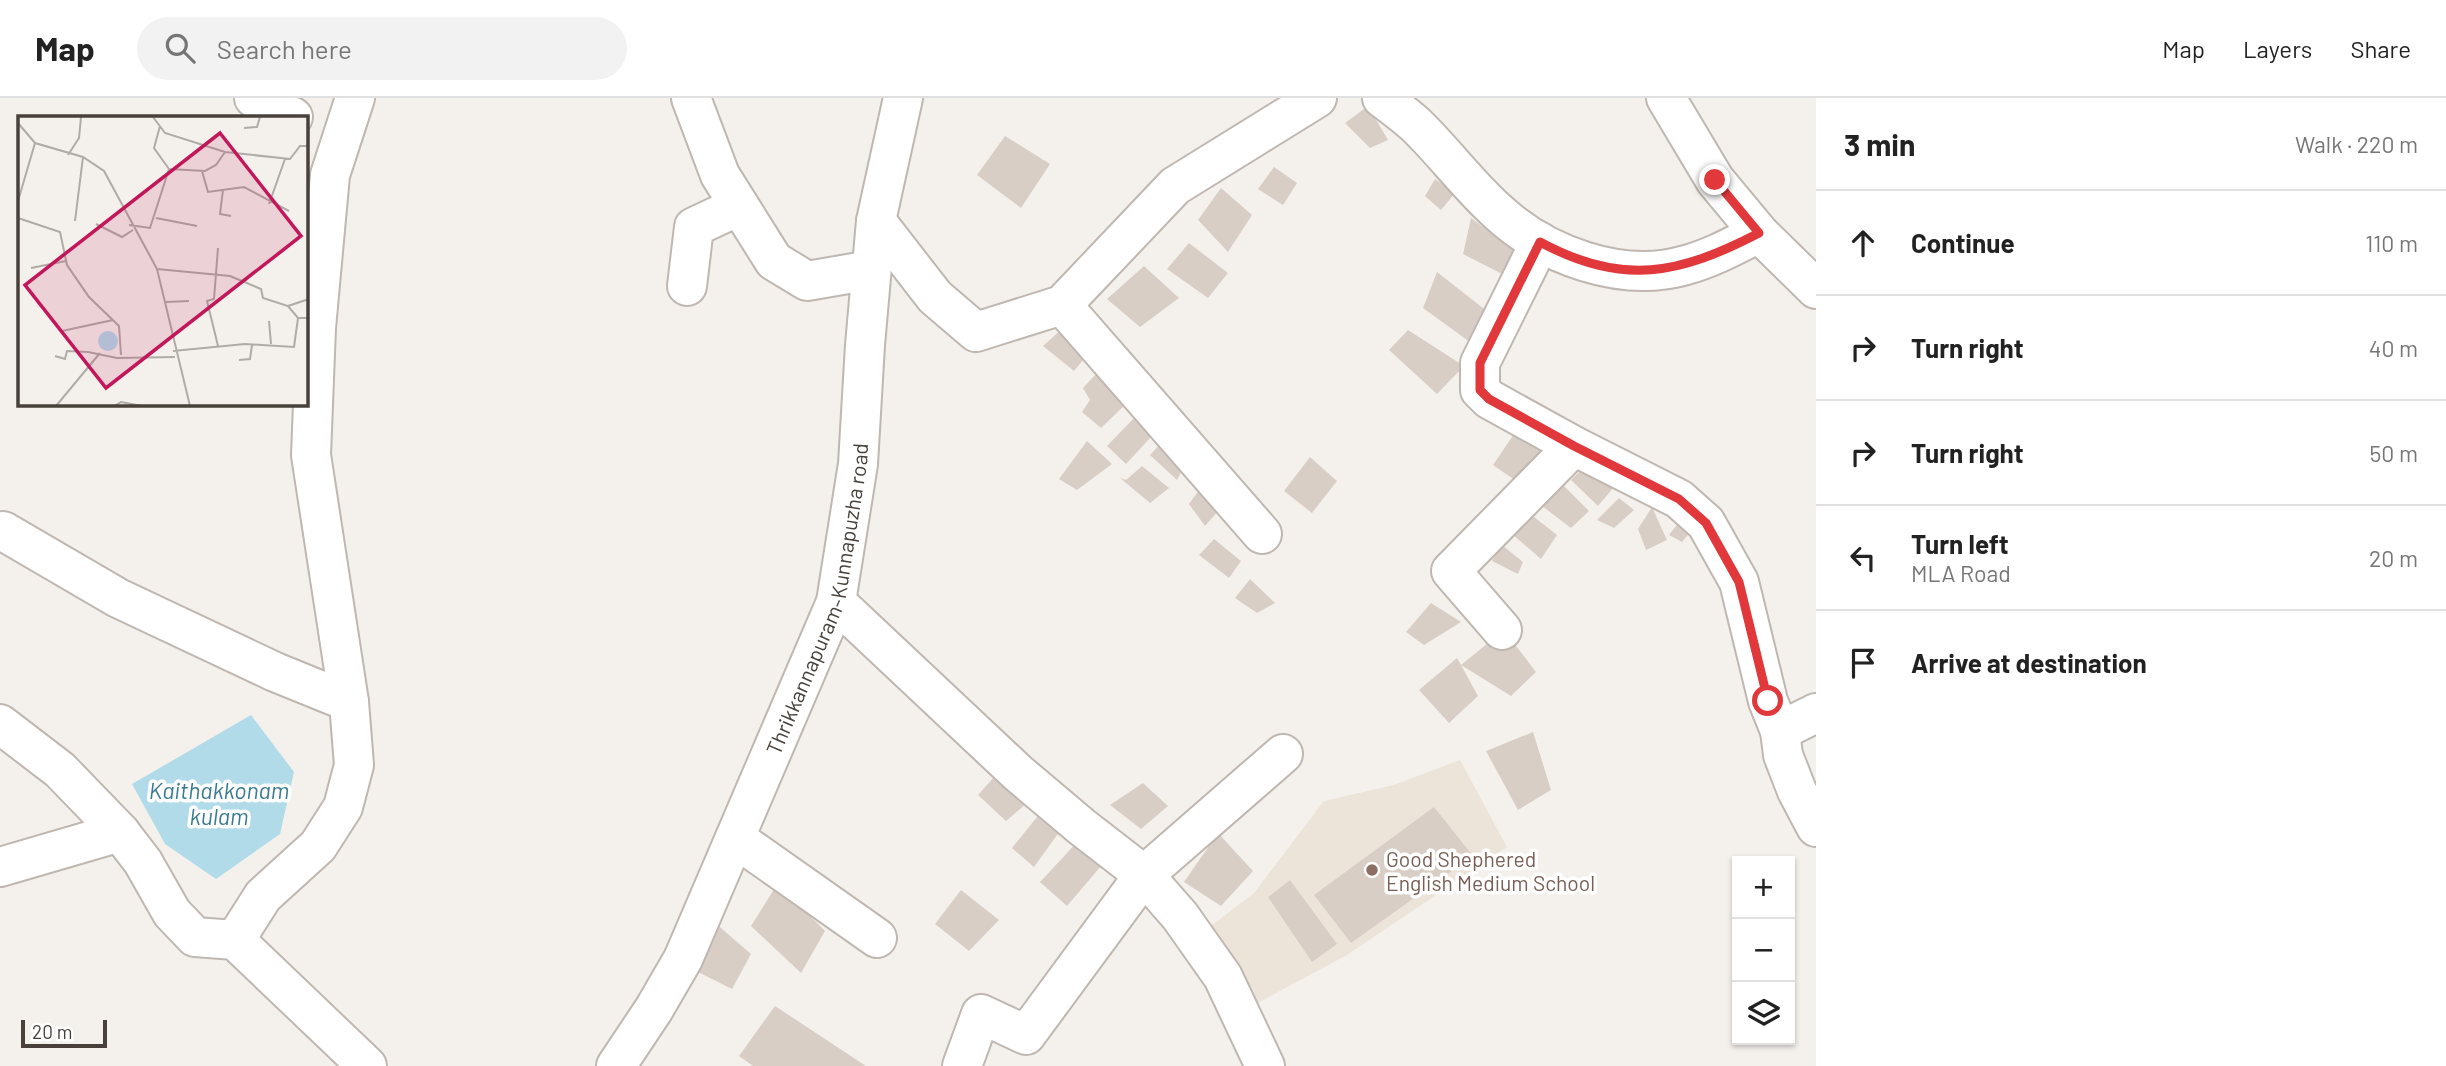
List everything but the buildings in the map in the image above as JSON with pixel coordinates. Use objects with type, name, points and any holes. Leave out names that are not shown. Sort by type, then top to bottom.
[{"type":"street","points":[[254,98],[291,116]]},
{"type":"street","points":[[235,940],[263,896],[318,846],[343,807],[354,765],[349,702],[311,455],[316,328],[330,175],[355,98]]},
{"type":"street","points":[[691,98],[720,175],[774,261],[807,281],[871,270]]},
{"type":"street","name":"Thrikkannapuram-Kunnapuzha road","points":[[617,1066],[683,959],[836,602],[859,464],[864,345],[876,221],[903,98]]},
{"type":"street","points":[[876,221],[936,297],[976,332],[1062,305],[1175,186],[1267,109],[1317,98]]},
{"type":"street","points":[[1382,98],[1416,125],[1498,212],[1558,252],[1611,268],[1650,271],[1684,266],[1722,252],[1759,233]]},
{"type":"street","points":[[1666,98],[1715,180],[1759,233],[1816,289]]},
{"type":"street","points":[[308,125],[341,141]]},
{"type":"street","points":[[687,286],[694,228],[739,206]]},
{"type":"street","points":[[1540,242],[1480,363],[1480,390],[1489,399],[1574,446],[1679,499],[1706,523],[1739,582],[1768,701],[1780,731],[1783,755],[1797,791],[1816,827]]},
{"type":"street","points":[[1062,305],[1262,534]]},
{"type":"street","points":[[1502,630],[1451,571],[1574,446]]},
{"type":"street","points":[[4,531],[118,598],[275,672],[349,702]]},
{"type":"street","points":[[836,602],[1018,772],[1082,827],[1144,874],[1180,916],[1223,977],[1265,1066]]},
{"type":"street","points":[[1780,731],[1816,713]]},
{"type":"street","points":[[0,724],[60,771],[120,832],[143,862],[172,913],[195,937],[235,940],[367,1066]]},
{"type":"street","points":[[962,1066],[981,1014],[1026,1035],[1144,874],[1283,754]]},
{"type":"street","points":[[0,867],[120,832]]},
{"type":"street","points":[[735,838],[877,937]]},
{"type":"shaded area","name":"Good Shephered English Medium School","points":[[1460,760],[1507,847],[1347,955],[1252,1006],[1207,929],[1254,893],[1324,801],[1394,785]]},
{"type":"water","name":"Kaithakkonam kulam","points":[[251,715],[294,772],[280,834],[216,879],[165,844],[132,784]]},
{"type":"place","name":"Good Shephered English Medium School","points":[[1372,870]]},
{"type":"route","points":[[1715,180],[1759,233],[1722,252],[1684,266],[1650,271],[1611,268],[1558,252],[1540,242],[1480,363],[1480,390],[1489,399],[1574,446],[1679,499],[1706,523],[1739,582],[1768,701]]}]
